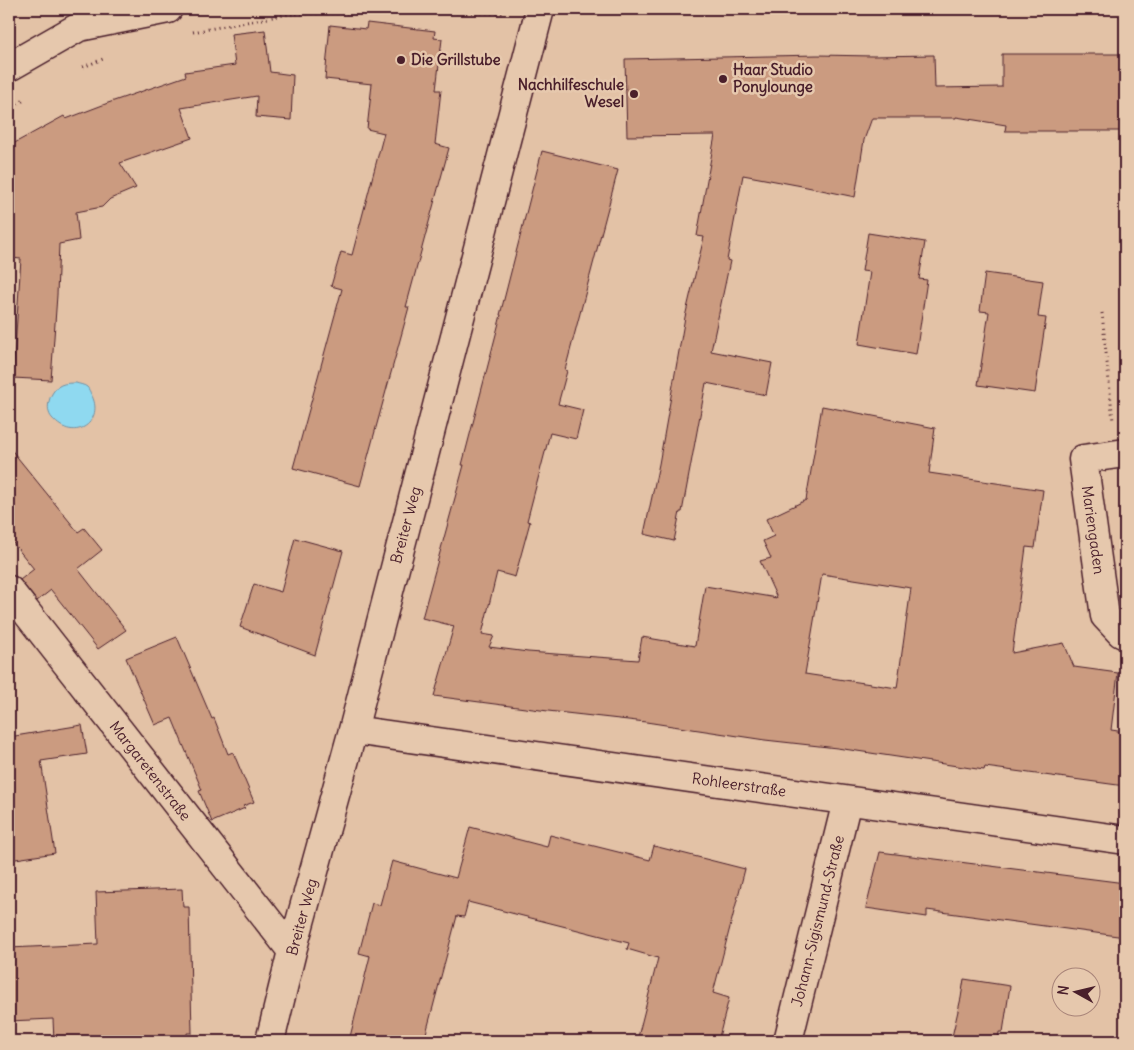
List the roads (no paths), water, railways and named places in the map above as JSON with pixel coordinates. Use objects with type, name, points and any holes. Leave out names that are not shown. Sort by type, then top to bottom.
[{"type":"street","points":[[9,67],[79,27],[168,9]]},
{"type":"street","name":"Breiter Weg","points":[[270,1041],[292,951],[353,730],[540,11]]},
{"type":"street","name":"Mariengaden","points":[[1121,453],[1083,459],[1105,616],[1125,635]]},
{"type":"street","name":"Margaretenstraße","points":[[9,590],[292,951]]},
{"type":"street","name":"Rohleerstraße","points":[[353,730],[1125,840]]},
{"type":"street","name":"Johann-Sigismund-Straße","points":[[788,1041],[847,801]]},
{"type":"water","points":[[76,383],[87,387],[95,404],[94,413],[86,426],[70,429],[61,426],[52,418],[48,405],[51,395],[57,387]]},
{"type":"place","name":"Die Grillstube","points":[[401,60]]},
{"type":"place","name":"Haar Studio Ponylounge","points":[[723,79]]},
{"type":"place","name":"Nachhilfeschule Wesel","points":[[634,94]]}]
